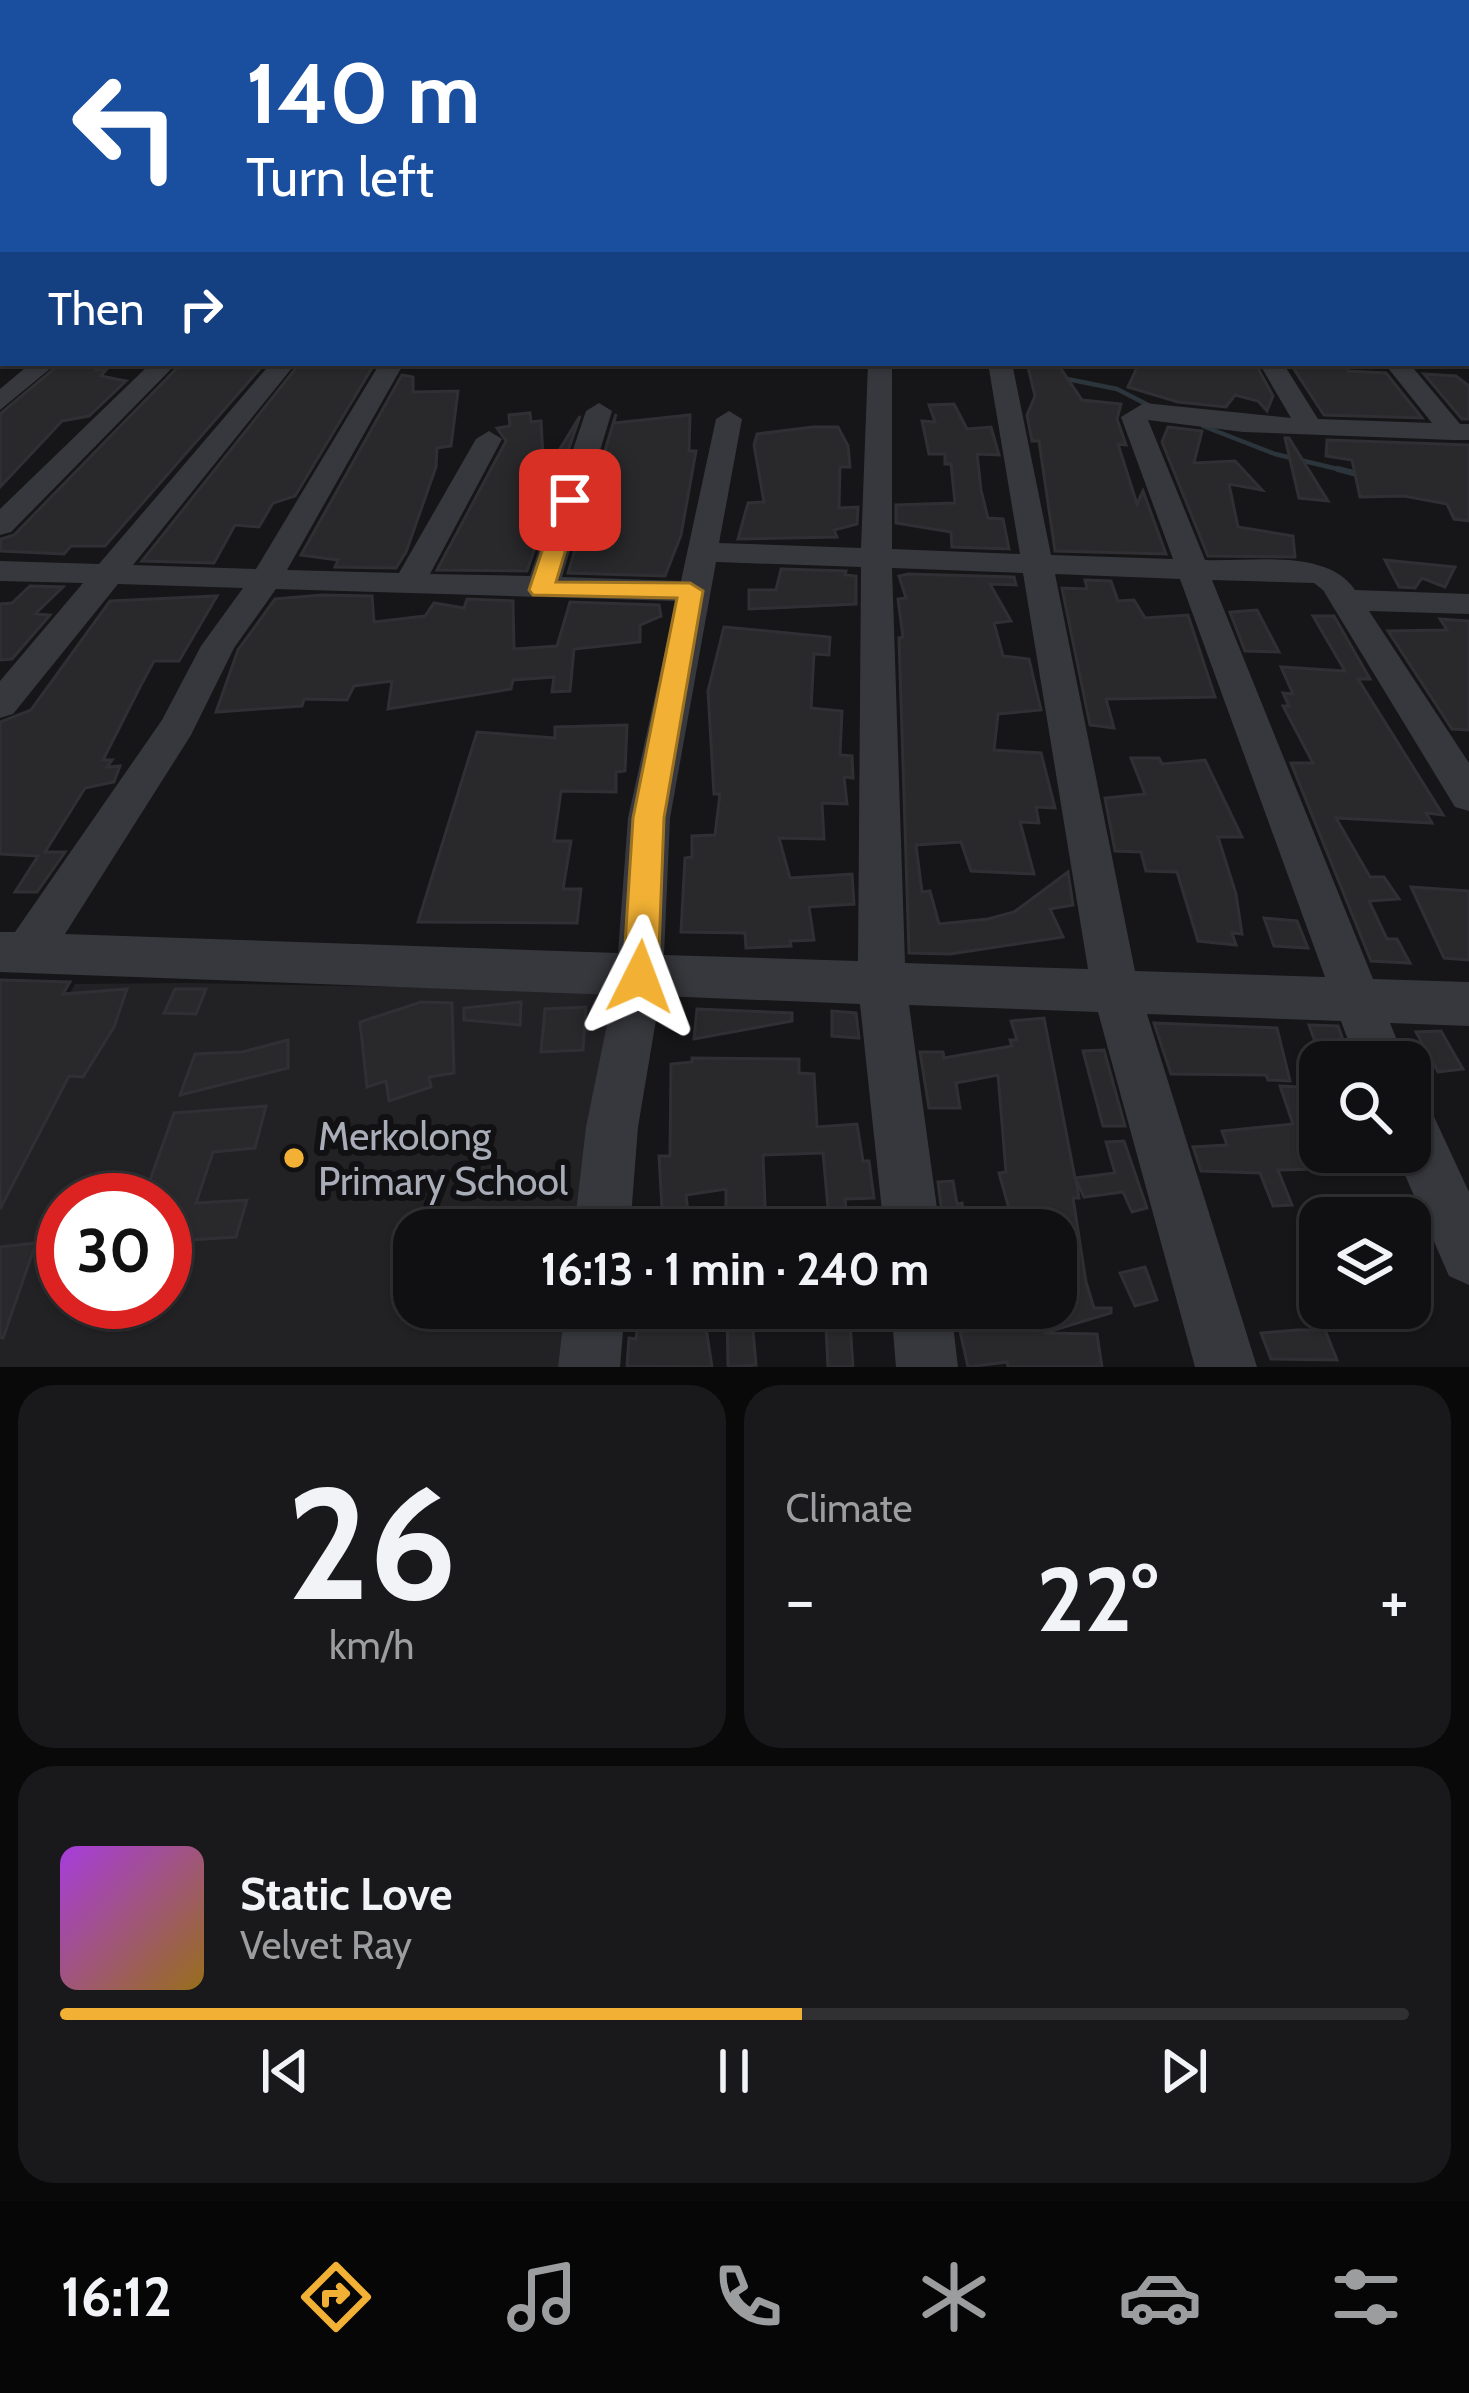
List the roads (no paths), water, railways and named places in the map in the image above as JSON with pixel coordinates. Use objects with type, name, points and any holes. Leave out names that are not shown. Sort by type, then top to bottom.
[{"type":"street","points":[[0,401],[41,366]]},
{"type":"street","points":[[0,526],[162,366]]},
{"type":"street","points":[[0,705],[282,366]]},
{"type":"street","points":[[14,952],[112,832],[178,727],[218,646],[264,582],[390,366]]},
{"type":"street","points":[[880,366],[875,458],[880,560],[882,985],[909,1209]]},
{"type":"street","points":[[1001,366],[1116,992],[1226,1367]]},
{"type":"street","points":[[1273,366],[1309,426]]},
{"type":"street","points":[[1399,366],[1461,432]]},
{"type":"street","points":[[542,590],[599,411]]},
{"type":"street","points":[[1372,1041],[1187,565],[1136,412],[1461,432]]},
{"type":"street","points":[[604,1209],[612,1127],[640,977],[649,818],[694,571],[728,419]]},
{"type":"street","points":[[409,585],[489,439]]},
{"type":"street","points":[[0,571],[542,590],[694,571],[880,560],[1187,565],[1322,574],[1344,600],[1469,796]]},
{"type":"street","points":[[1344,600],[1469,604]]},
{"type":"street","points":[[14,952],[1469,1004]]},
{"type":"street","points":[[1431,1172],[1469,1256]]},
{"type":"street","points":[[590,1367],[593,1329]]},
{"type":"street","points":[[923,1329],[927,1367]]},
{"type":"waterway","points":[[1067,379],[1117,389],[1150,406]]},
{"type":"waterway","points":[[1203,426],[1275,454],[1344,470]]},
{"type":"waterway","points":[[1338,469],[1344,470]]},
{"type":"waterway","points":[[1344,470],[1350,472]]},
{"type":"waterway","points":[[1344,470],[1361,475]]},
{"type":"place","name":"Merkolong Primary School","points":[[294,1158]]}]
